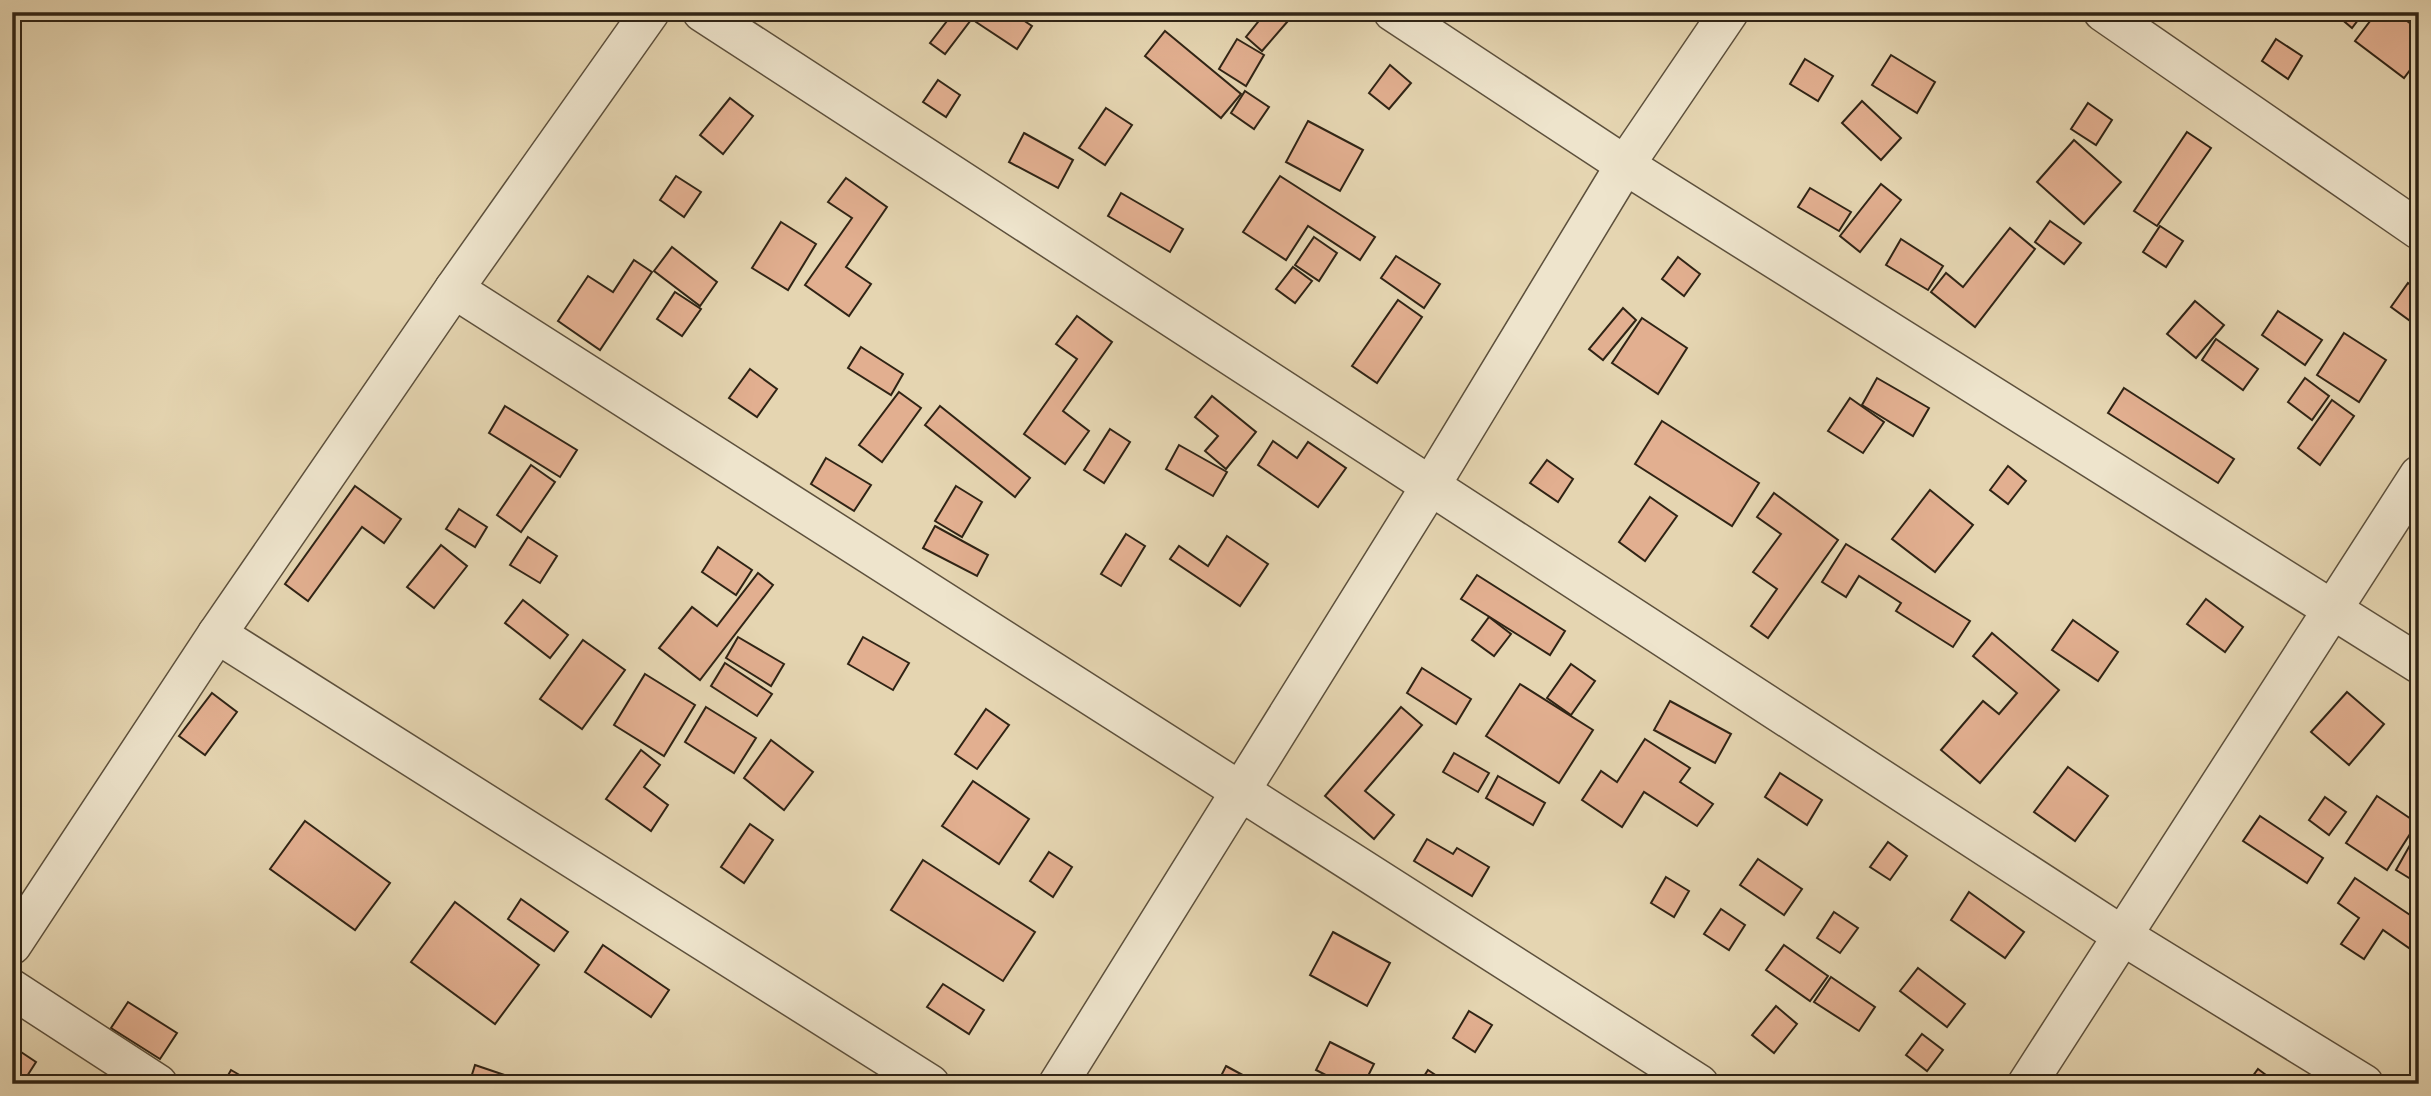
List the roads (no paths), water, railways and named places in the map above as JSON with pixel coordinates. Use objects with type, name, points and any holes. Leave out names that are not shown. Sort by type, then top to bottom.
[{"type":"street","points":[[12,945],[217,634],[454,289],[650,12]]},
{"type":"street","points":[[702,12],[2123,936],[2364,1084]]},
{"type":"street","points":[[1394,12],[1625,164],[2419,664]]},
{"type":"street","points":[[1058,1084],[1431,485],[1625,164],[1729,12]]},
{"type":"street","points":[[2103,12],[2419,230]]},
{"type":"street","points":[[454,289],[1699,1084]]},
{"type":"street","points":[[2027,1084],[2419,475]]},
{"type":"street","points":[[217,634],[930,1084]]},
{"type":"street","points":[[12,989],[158,1084]]}]
